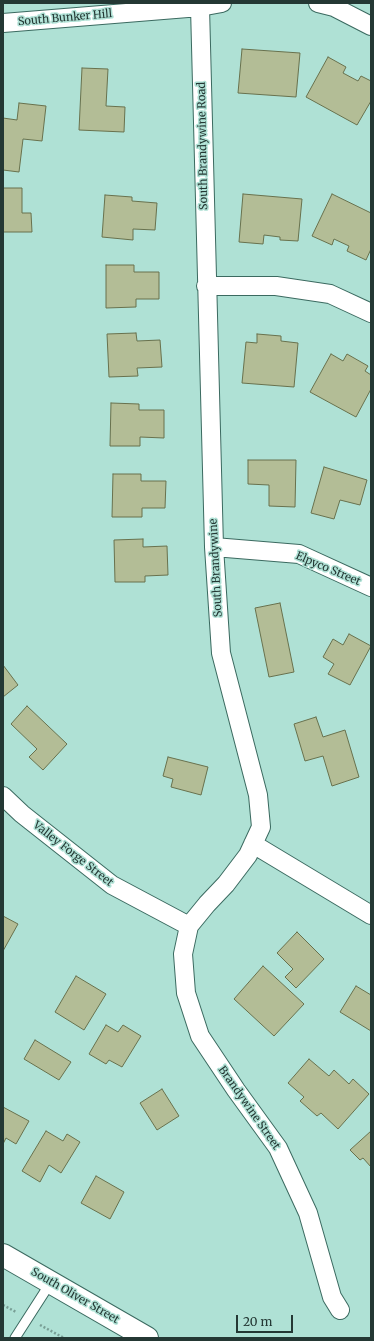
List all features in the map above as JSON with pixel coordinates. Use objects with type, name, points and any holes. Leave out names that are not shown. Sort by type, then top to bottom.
[{"type":"main road","name":"South Oliver Street","points":[[3,1255],[147,1338]]},
{"type":"street","name":"South Bunker Hill","points":[[3,23],[200,7],[222,3]]},
{"type":"street","points":[[318,3],[334,7],[371,26]]},
{"type":"street","name":"South Brandywine Road","points":[[200,7],[206,286]]},
{"type":"street","points":[[206,286],[276,286],[330,294],[371,313]]},
{"type":"street","name":"South Brandywine","points":[[206,286],[214,547],[221,653],[258,795],[261,826],[253,844]]},
{"type":"street","name":"Elpyco Street","points":[[214,547],[298,554],[371,587]]},
{"type":"street","name":"Valley Forge Street","points":[[3,796],[22,814],[112,885],[189,926]]},
{"type":"street","points":[[189,926],[226,884],[248,855],[253,844],[371,915]]},
{"type":"street","name":"Brandywine Street","points":[[189,926],[183,954],[186,993],[200,1036],[236,1090],[278,1148],[308,1213],[332,1297],[340,1310]]},
{"type":"lane","points":[[14,1338],[51,1282]]},
{"type":"building","points":[[242,49],[300,53],[296,97],[238,93]]},
{"type":"building","points":[[328,57],[346,67],[343,73],[358,81],[361,76],[371,81],[371,101],[357,125],[306,97]]},
{"type":"building","points":[[82,68],[108,69],[106,106],[125,107],[124,132],[79,130]]},
{"type":"building","points":[[19,103],[46,106],[42,141],[23,139],[19,172],[3,170],[3,118],[17,120]]},
{"type":"building","points":[[3,188],[22,188],[22,213],[31,213],[32,232],[3,232]]},
{"type":"building","points":[[243,194],[302,199],[298,241],[280,240],[280,237],[264,235],[263,244],[239,242]]},
{"type":"building","points":[[332,194],[371,213],[371,249],[366,260],[347,251],[349,246],[334,239],[332,245],[312,236]]},
{"type":"building","points":[[105,195],[132,197],[132,201],[157,203],[155,230],[133,229],[133,240],[102,237]]},
{"type":"building","points":[[106,265],[134,265],[134,272],[159,272],[159,299],[136,299],[136,307],[106,308]]},
{"type":"building","points":[[136,333],[137,341],[160,340],[162,367],[137,368],[138,376],[109,377],[107,334]]},
{"type":"building","points":[[257,334],[281,336],[281,341],[298,343],[294,387],[242,383],[246,342],[257,343]]},
{"type":"building","points":[[331,354],[343,361],[347,354],[368,366],[365,371],[371,375],[371,389],[356,417],[310,392]]},
{"type":"building","points":[[111,403],[139,404],[139,410],[164,410],[164,438],[140,437],[140,446],[110,446]]},
{"type":"building","points":[[248,460],[296,460],[295,507],[269,506],[269,485],[248,484]]},
{"type":"building","points":[[324,467],[367,480],[360,505],[340,500],[334,519],[311,513]]},
{"type":"building","points":[[113,474],[141,474],[141,481],[166,481],[165,508],[142,508],[142,517],[112,517]]},
{"type":"building","points":[[143,539],[143,547],[167,546],[168,575],[145,576],[145,582],[115,582],[114,540]]},
{"type":"building","points":[[280,603],[294,672],[269,677],[255,608]]},
{"type":"building","points":[[349,634],[371,646],[350,685],[328,674],[334,664],[323,657],[333,639],[343,645]]},
{"type":"building","points":[[3,665],[18,685],[3,697]]},
{"type":"building","points":[[27,706],[67,744],[43,770],[29,757],[37,749],[11,724]]},
{"type":"building","points":[[316,717],[323,737],[345,730],[359,777],[332,786],[323,756],[305,761],[294,724]]},
{"type":"building","points":[[168,757],[208,767],[201,795],[171,787],[173,779],[163,776]]},
{"type":"building","points":[[3,916],[18,924],[3,951]]},
{"type":"building","points":[[297,932],[324,959],[296,988],[285,977],[293,969],[277,953]]},
{"type":"building","points":[[263,966],[304,1004],[274,1036],[234,999]]},
{"type":"building","points":[[76,976],[106,994],[84,1030],[55,1012]]},
{"type":"building","points":[[356,986],[371,995],[371,1031],[340,1012]]},
{"type":"building","points":[[106,1025],[118,1032],[123,1025],[141,1036],[122,1067],[109,1060],[106,1064],[89,1054]]},
{"type":"building","points":[[35,1040],[71,1062],[59,1080],[24,1059]]},
{"type":"building","points":[[309,1059],[329,1076],[334,1070],[349,1084],[353,1079],[369,1094],[338,1129],[321,1113],[317,1116],[300,1101],[304,1097],[288,1083]]},
{"type":"building","points":[[162,1089],[179,1116],[157,1130],[140,1103]]},
{"type":"building","points":[[3,1107],[29,1121],[16,1144],[6,1138],[3,1144]]},
{"type":"building","points":[[46,1131],[63,1141],[67,1134],[80,1142],[61,1173],[49,1165],[40,1182],[22,1171]]},
{"type":"building","points":[[371,1131],[371,1167],[363,1158],[360,1160],[350,1150]]},
{"type":"building","points":[[96,1176],[124,1192],[110,1219],[81,1203]]}]
